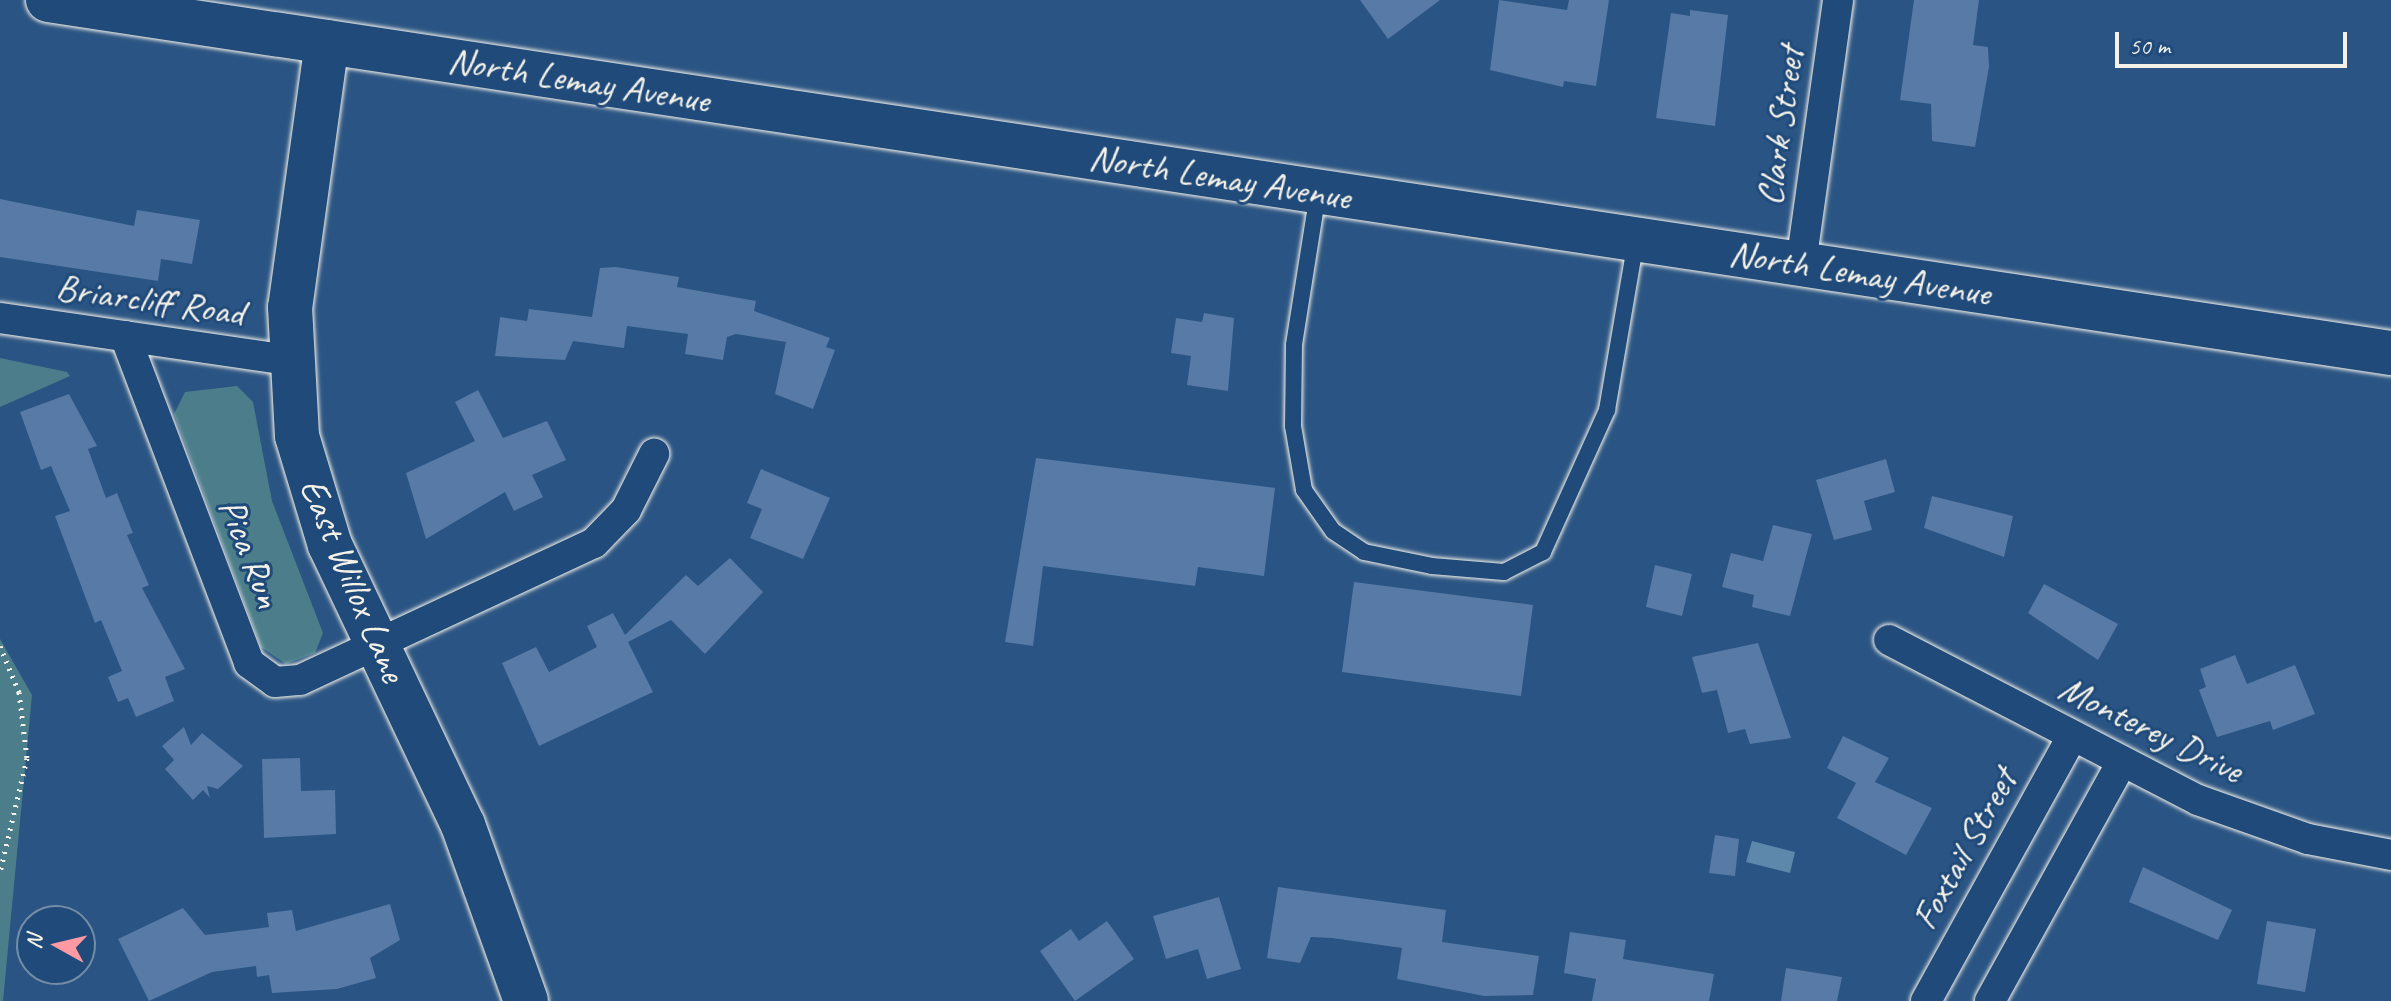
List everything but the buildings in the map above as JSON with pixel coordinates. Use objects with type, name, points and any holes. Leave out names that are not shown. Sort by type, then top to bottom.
[{"type":"main road","name":"North Lemay Avenue","points":[[48,0],[2391,353]]},
{"type":"main road","name":"East Willox Lane","points":[[327,42],[292,284],[288,360],[297,436],[316,510],[463,825],[526,1001]]},
{"type":"street","name":"Clark Street","points":[[1801,264],[1838,0]]},
{"type":"street","name":"Briarcliff Road","points":[[0,318],[288,360]]},
{"type":"street","name":"Pica Run","points":[[125,336],[256,672],[275,682],[300,680],[594,543],[626,510],[654,454]]},
{"type":"street","name":"Monterey Drive","points":[[1889,640],[2122,762],[2269,828],[2391,855]]},
{"type":"street","name":"Foxtail Street","points":[[1926,1001],[2072,736]]},
{"type":"street","points":[[1990,1001],[2122,762]]},
{"type":"lane","points":[[1318,191],[1294,345],[1293,426],[1304,490],[1333,531],[1364,552],[1432,566],[1504,572],[1543,552],[1607,410],[1636,239]]},
{"type":"path","points":[[0,646],[19,692],[27,758],[0,872]]},
{"type":"green space","points":[[0,358],[67,372],[70,376],[0,407]]},
{"type":"green space","points":[[237,386],[253,402],[272,501],[323,633],[315,653],[286,664],[261,647],[174,414],[185,392]]},
{"type":"green space","points":[[0,639],[32,695],[3,1001],[0,1001]]},
{"type":"water","points":[[1752,841],[1795,852],[1790,873],[1746,862]]}]
